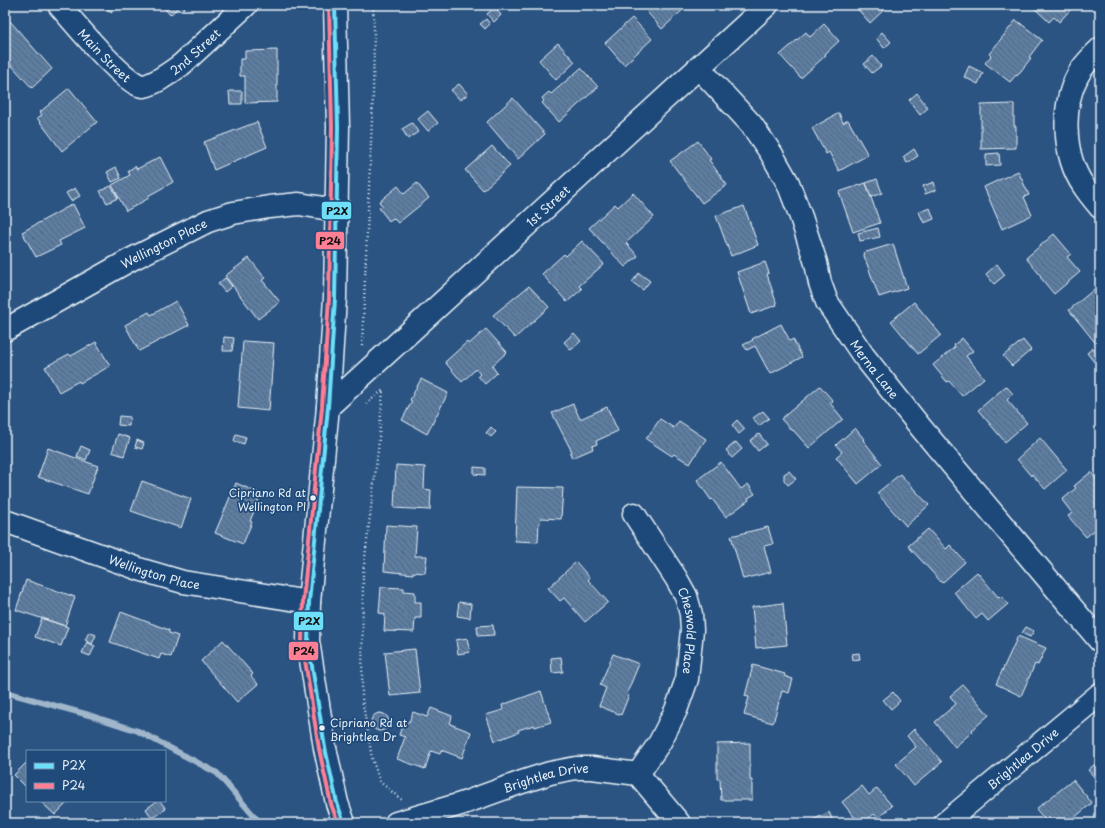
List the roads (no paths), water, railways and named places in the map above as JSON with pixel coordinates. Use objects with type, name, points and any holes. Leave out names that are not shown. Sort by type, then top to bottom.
[{"type":"street","name":"Main Street","points":[[59,5],[90,42],[128,79],[137,85]]},
{"type":"street","name":"2nd Street","points":[[137,85],[144,86],[151,83],[181,65],[246,5]]},
{"type":"street","points":[[335,5],[338,128],[335,298],[328,408],[309,602],[308,641],[324,748],[337,803],[344,823]]},
{"type":"street","name":"1st Street","points":[[328,408],[767,5]]},
{"type":"street","points":[[1100,49],[1085,65],[1078,76],[1068,102],[1066,117],[1066,134],[1075,170],[1082,185],[1100,207]]},
{"type":"street","name":"Merna Lane","points":[[699,68],[751,124],[771,153],[788,184],[801,217],[827,302],[863,355],[922,429],[1100,641]]},
{"type":"street","name":"Wellington Place","points":[[5,330],[130,260],[208,221],[233,214],[269,207],[299,204],[336,210]]},
{"type":"street","name":"Cheswold Place","points":[[634,514],[686,596],[691,614],[692,630],[687,679],[676,710],[660,742],[638,774]]},
{"type":"street","name":"Wellington Place","points":[[5,521],[142,570],[183,582],[309,602]]},
{"type":"street","name":"Brightlea Drive","points":[[945,823],[1100,694]]},
{"type":"street","name":"Brightlea Drive","points":[[405,820],[461,804],[550,773],[576,768],[592,768],[638,774]]},
{"type":"street","points":[[638,774],[679,823]]},
{"type":"waterway","points":[[5,692],[89,715],[138,731],[217,773],[260,823]]},
{"type":"place","name":"Cipriano Rd at Wellington Pl","points":[[313,498]]},
{"type":"place","name":"Cipriano Rd at Brightlea Dr","points":[[322,728]]}]
